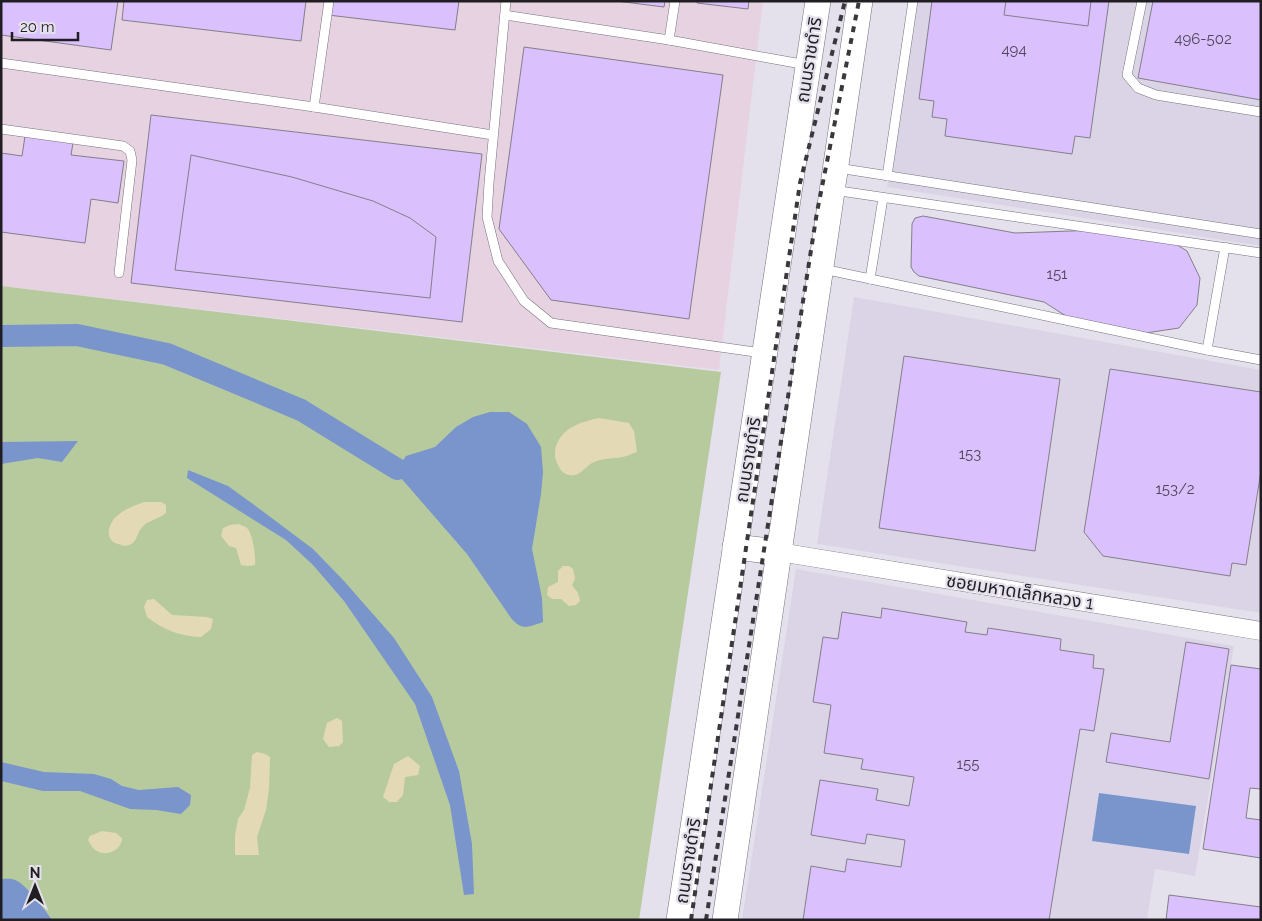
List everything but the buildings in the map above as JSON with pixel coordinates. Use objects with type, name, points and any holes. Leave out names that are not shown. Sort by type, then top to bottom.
[{"type":"main road","name":"ถนนราชดำริ","points":[[679,920],[818,1]]},
{"type":"main road","points":[[725,920],[860,1]]},
{"type":"main road","points":[[806,76],[846,93]]},
{"type":"main road","points":[[735,547],[779,552]]},
{"type":"street","name":"ซอยมหาดเล็กหลวง 1","points":[[779,552],[1261,631]]},
{"type":"lane","points":[[314,107],[329,1]]},
{"type":"lane","points":[[506,1],[487,217],[498,261],[524,301],[551,323],[764,354]]},
{"type":"lane","points":[[669,40],[675,1]]},
{"type":"lane","points":[[886,176],[913,1]]},
{"type":"lane","points":[[1142,1],[1127,75],[1138,88],[1156,95],[1261,112]]},
{"type":"lane","points":[[505,15],[669,40],[767,59],[806,76]]},
{"type":"lane","points":[[1,63],[314,107],[493,135]]},
{"type":"lane","points":[[1,129],[123,146],[130,150],[132,160],[119,273]]},
{"type":"lane","points":[[834,179],[886,176],[1261,234]]},
{"type":"lane","points":[[834,179],[883,198],[1225,247],[1261,254]]},
{"type":"lane","points":[[870,279],[883,198]]},
{"type":"lane","points":[[1207,350],[1225,247]]},
{"type":"lane","points":[[820,269],[1261,360]]},
{"type":"shaded area","points":[[1,1],[763,1],[719,370],[1,286]]},
{"type":"shaded area","points":[[914,1],[1261,1],[1261,246],[887,187]]},
{"type":"shaded area","points":[[854,297],[1261,370],[1261,613],[817,544]]},
{"type":"shaded area","points":[[796,569],[1234,646],[1195,876],[1155,869],[1147,920],[742,920]]},
{"type":"green space","points":[[1,286],[721,372],[639,920],[1,920]]},
{"type":"sand","points":[[599,418],[629,423],[634,431],[637,452],[623,457],[597,461],[576,475],[565,474],[557,463],[555,454],[559,440],[573,426]]},
{"type":"sand","points":[[145,502],[161,502],[166,505],[166,513],[143,527],[132,544],[125,546],[114,542],[109,536],[109,532],[114,519],[126,509]]},
{"type":"sand","points":[[239,524],[247,528],[251,535],[255,565],[241,565],[236,548],[229,546],[221,536],[223,528]]},
{"type":"sand","points":[[563,566],[569,566],[573,569],[575,579],[572,585],[578,593],[580,601],[576,605],[569,606],[561,599],[552,599],[547,595],[548,587],[558,582],[558,571]]},
{"type":"sand","points":[[154,599],[172,615],[213,619],[211,629],[201,637],[179,634],[166,629],[147,617],[144,607],[147,600]]},
{"type":"sand","points":[[337,718],[342,721],[343,742],[339,746],[329,747],[323,739],[327,723]]},
{"type":"sand","points":[[257,752],[270,757],[266,810],[257,837],[259,855],[235,855],[235,835],[238,819],[244,810],[250,788],[252,755]]},
{"type":"sand","points":[[408,756],[420,766],[418,775],[405,777],[403,795],[397,802],[389,802],[383,797],[394,764]]},
{"type":"sand","points":[[102,831],[116,833],[122,838],[120,845],[114,851],[107,853],[99,852],[94,849],[88,840],[90,836]]},
{"type":"water","points":[[490,412],[509,412],[527,424],[541,447],[543,472],[532,549],[542,598],[543,622],[526,627],[519,625],[511,618],[467,554],[401,478],[397,469],[406,456],[435,447],[456,427],[473,417]]},
{"type":"water","points":[[78,441],[62,462],[38,458],[1,464],[1,442]]},
{"type":"water","points":[[188,470],[228,486],[313,549],[394,638],[432,697],[459,771],[472,844],[474,894],[464,895],[450,805],[415,704],[344,601],[313,565],[286,540],[187,478]]},
{"type":"water","points":[[1,762],[44,772],[94,774],[111,779],[122,786],[139,790],[178,787],[191,795],[190,805],[181,814],[156,810],[130,809],[80,791],[43,791],[1,781]]},
{"type":"water","points":[[1099,793],[1196,806],[1189,854],[1092,841]]},
{"type":"water","points":[[1,879],[13,879],[21,883],[52,920],[1,920]]},
{"type":"waterway","points":[[1,336],[77,335],[167,354],[301,410],[397,469]]},
{"type":"railway","points":[[691,920],[800,183],[845,1]]},
{"type":"railway","points":[[706,920],[817,212],[859,1]]}]
